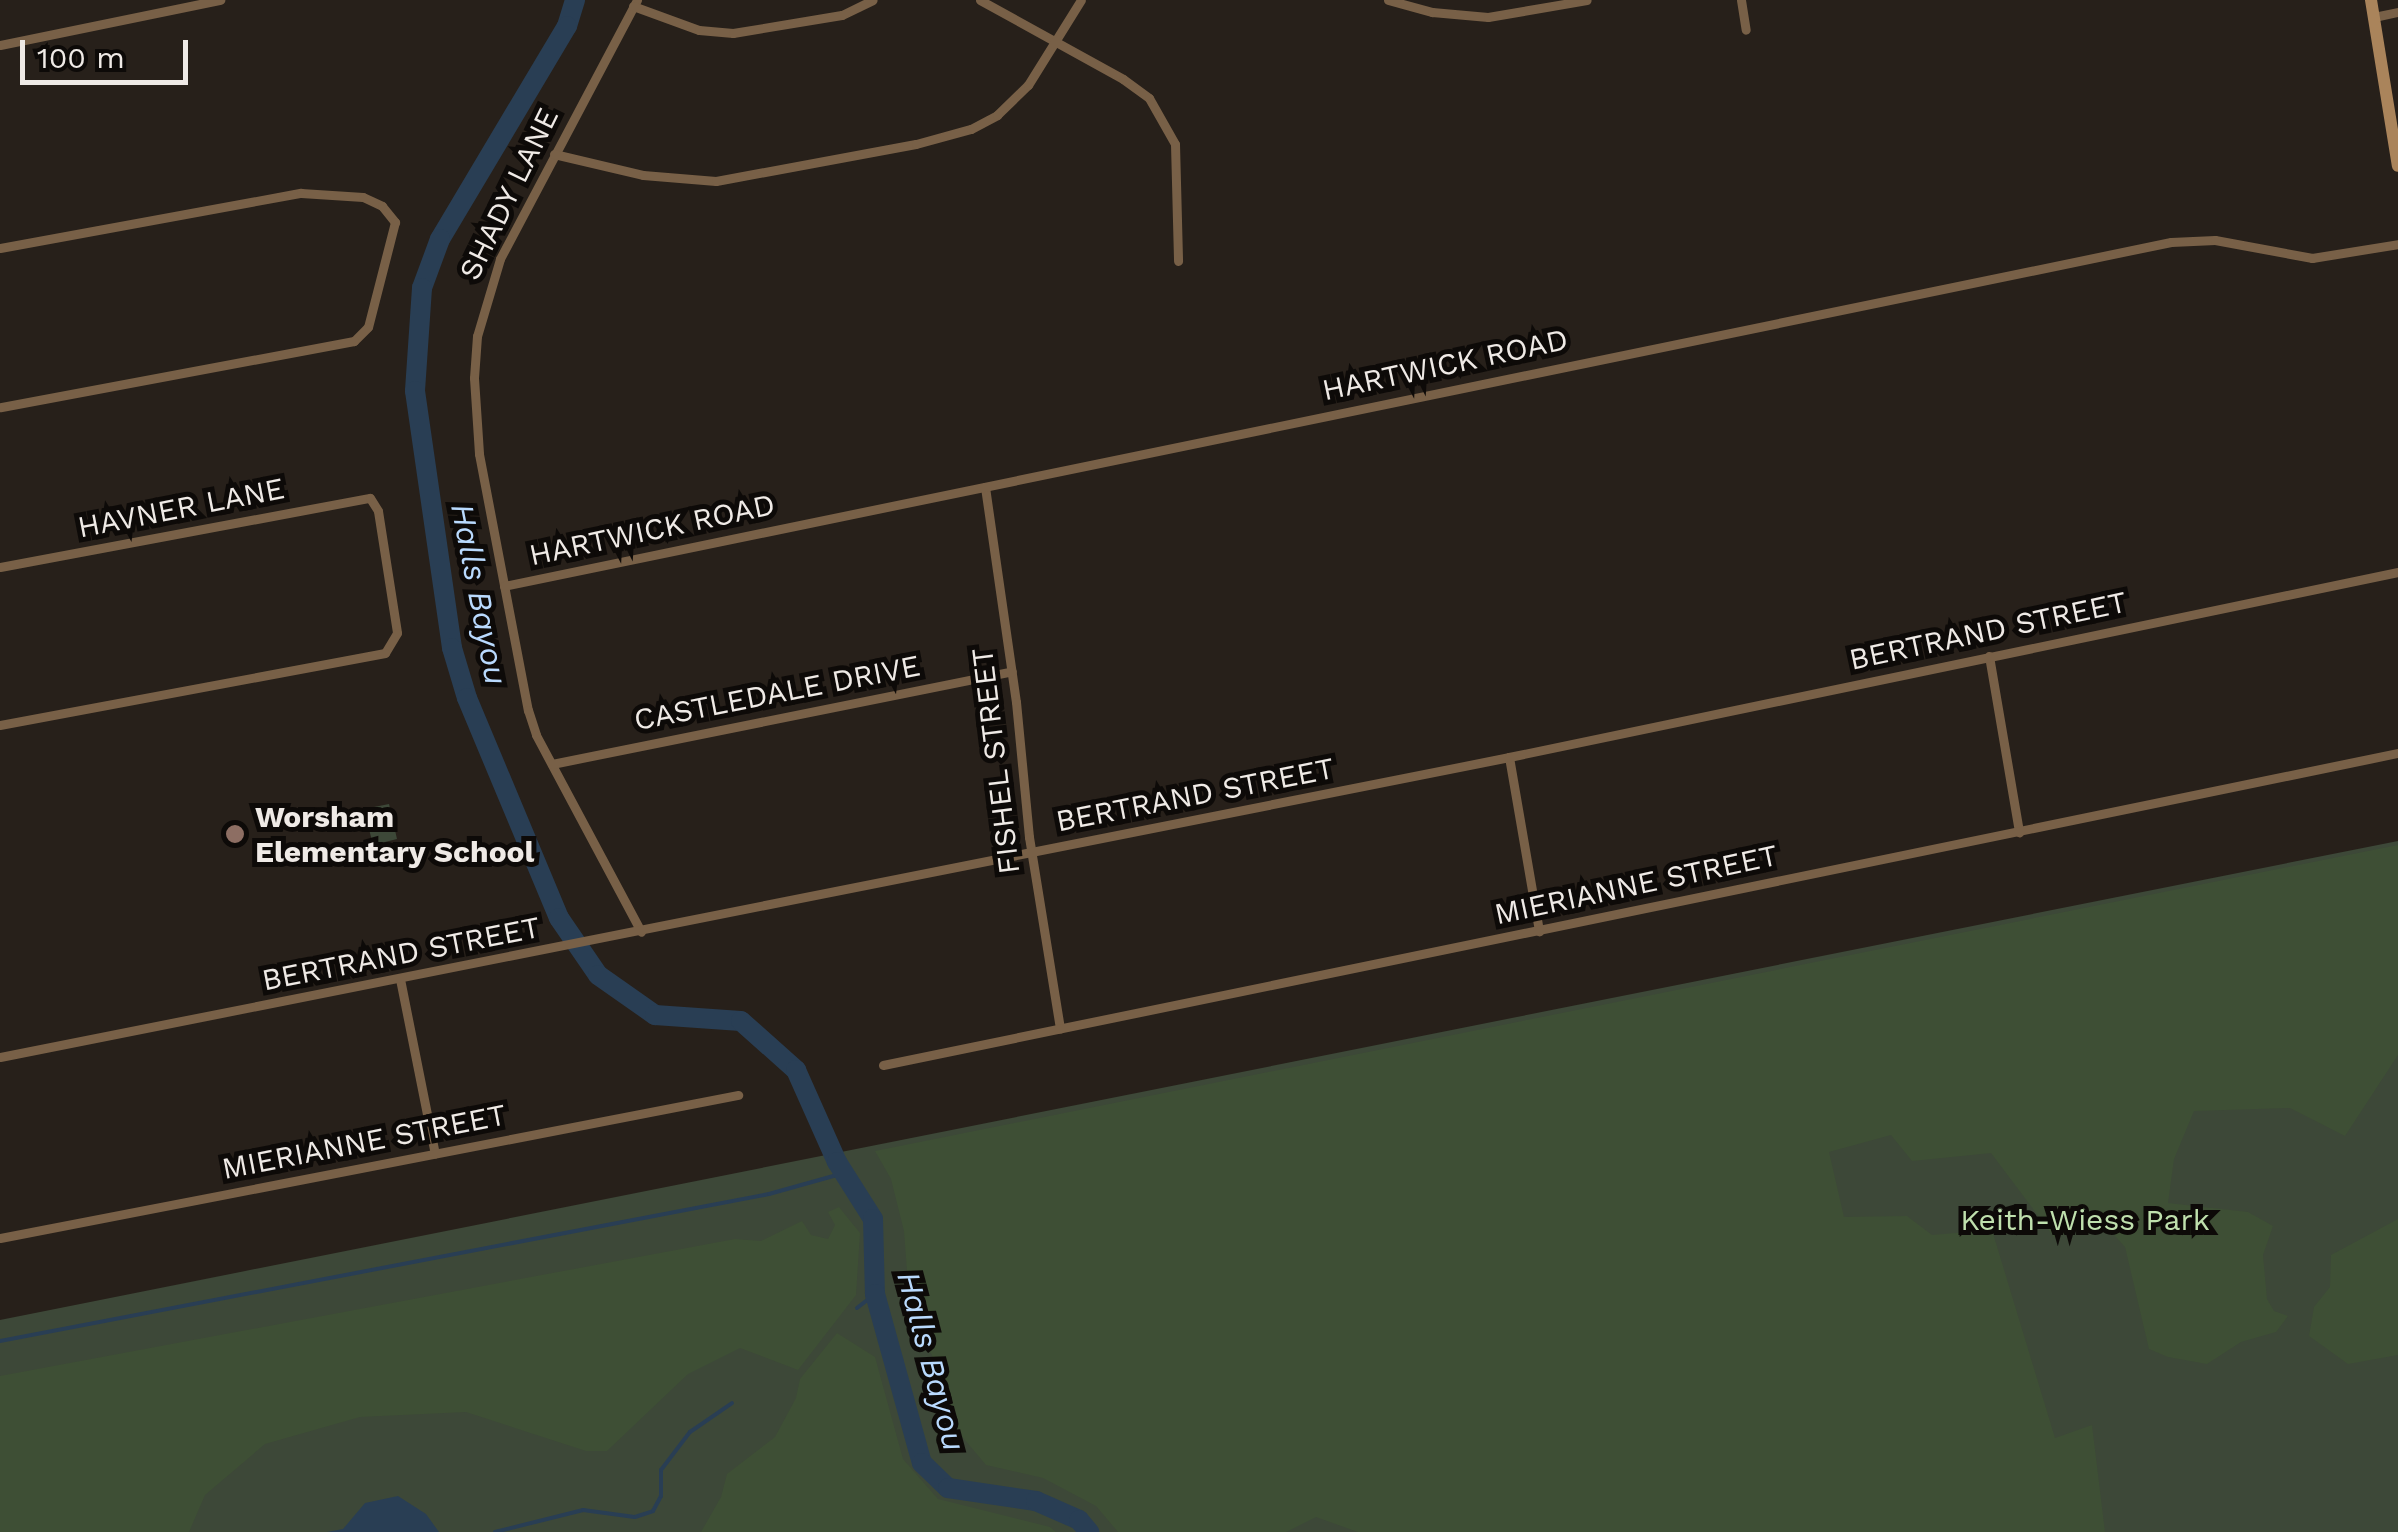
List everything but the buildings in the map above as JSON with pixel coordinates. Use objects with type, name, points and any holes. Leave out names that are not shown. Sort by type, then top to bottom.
[{"type":"main road","points":[[2371,0],[2398,166]]},
{"type":"street","points":[[0,45],[220,0]]},
{"type":"street","points":[[635,3],[699,30],[733,33],[842,15],[873,0]]},
{"type":"street","points":[[980,0],[1134,87],[1166,122],[1175,144],[1178,261]]},
{"type":"street","points":[[554,154],[643,175],[700,181],[916,144],[970,128],[997,115],[1028,85],[1058,43],[1081,0]]},
{"type":"street","points":[[1388,0],[1460,16],[1587,0]]},
{"type":"street","points":[[1741,0],[1746,30]]},
{"type":"street","name":"SHADY LANE","points":[[635,3],[500,259],[477,336],[475,420],[528,710],[552,764],[641,932]]},
{"type":"street","points":[[2374,16],[2398,12]]},
{"type":"street","points":[[0,248],[301,193],[362,197],[392,213],[394,241],[368,327],[347,343],[0,407]]},
{"type":"street","name":"HARTWICK ROAD","points":[[504,586],[2171,242],[2215,240],[2312,258],[2398,244]]},
{"type":"street","name":"FISHEL STREET","points":[[985,487],[1012,671],[1031,853],[1060,1029]]},
{"type":"street","name":"HAVNER LANE","points":[[0,566],[370,498],[378,511],[397,633],[389,650],[376,654],[0,725]]},
{"type":"street","name":"BERTRAND STREET","points":[[0,1057],[539,953],[2398,572]]},
{"type":"street","points":[[1989,656],[2019,832]]},
{"type":"street","name":"CASTLEDALE DRIVE","points":[[552,764],[1012,671]]},
{"type":"street","name":"MIERIANNE STREET","points":[[883,1065],[2398,754]]},
{"type":"street","points":[[1508,757],[1539,930]]},
{"type":"street","points":[[400,979],[435,1154]]},
{"type":"street","name":"MIERIANNE STREET","points":[[0,1238],[738,1095]]},
{"type":"green space","points":[[389,804],[397,839],[373,845],[364,809]]},
{"type":"green space","name":"Keith-Wiess Park","points":[[2398,841],[2398,1532],[0,1532],[0,1320]]},
{"type":"green space","name":"Keith-Wiess Park","points":[[2398,845],[2398,1055],[2345,1136],[2290,1108],[2194,1111],[2174,1159],[2168,1203],[2248,1212],[2273,1226],[2263,1255],[2267,1299],[2274,1311],[2288,1316],[2276,1332],[2241,1342],[2207,1364],[2168,1357],[2149,1349],[2125,1247],[2105,1225],[2054,1237],[1991,1153],[1912,1161],[1891,1135],[1829,1152],[1844,1217],[1907,1216],[1932,1235],[1992,1230],[2055,1438],[2092,1425],[2105,1532],[1358,1532],[1316,1517],[1286,1532],[1118,1532],[1096,1506],[1043,1478],[986,1465],[943,1414],[932,1355],[911,1324],[904,1231],[891,1179],[875,1151]]},
{"type":"green space","points":[[839,1207],[860,1233],[856,1295],[798,1370],[740,1348],[688,1374],[607,1451],[586,1451],[466,1412],[360,1417],[265,1444],[205,1495],[189,1532],[0,1532],[0,1376],[735,1239],[761,1241],[802,1221],[811,1235],[828,1239],[835,1225],[828,1212]]},
{"type":"green space","points":[[2398,1219],[2398,1355],[2348,1364],[2309,1336],[2314,1307],[2330,1287],[2331,1255]]},
{"type":"green space","points":[[837,1333],[875,1357],[903,1459],[938,1499],[1050,1527],[1056,1532],[701,1532],[721,1497],[727,1474],[775,1437],[796,1398],[800,1379]]},
{"type":"water","points":[[398,1496],[426,1514],[439,1532],[327,1532],[343,1529],[365,1503]]},
{"type":"waterway","name":"Halls Bayou","points":[[575,0],[567,26],[440,239],[422,288],[415,391],[452,648],[467,698],[559,918],[598,975],[655,1015],[741,1021],[796,1070],[837,1162],[873,1219],[875,1294],[922,1463],[948,1488],[1036,1501],[1079,1520],[1089,1532]]},
{"type":"waterway","points":[[0,1341],[769,1194],[844,1173]]},
{"type":"waterway","points":[[857,1308],[875,1294]]},
{"type":"waterway","points":[[495,1532],[583,1510],[635,1517],[653,1511],[661,1496],[661,1470],[690,1432],[732,1403]]},
{"type":"place","name":"Worsham Elementary School","points":[[235,834]]}]
